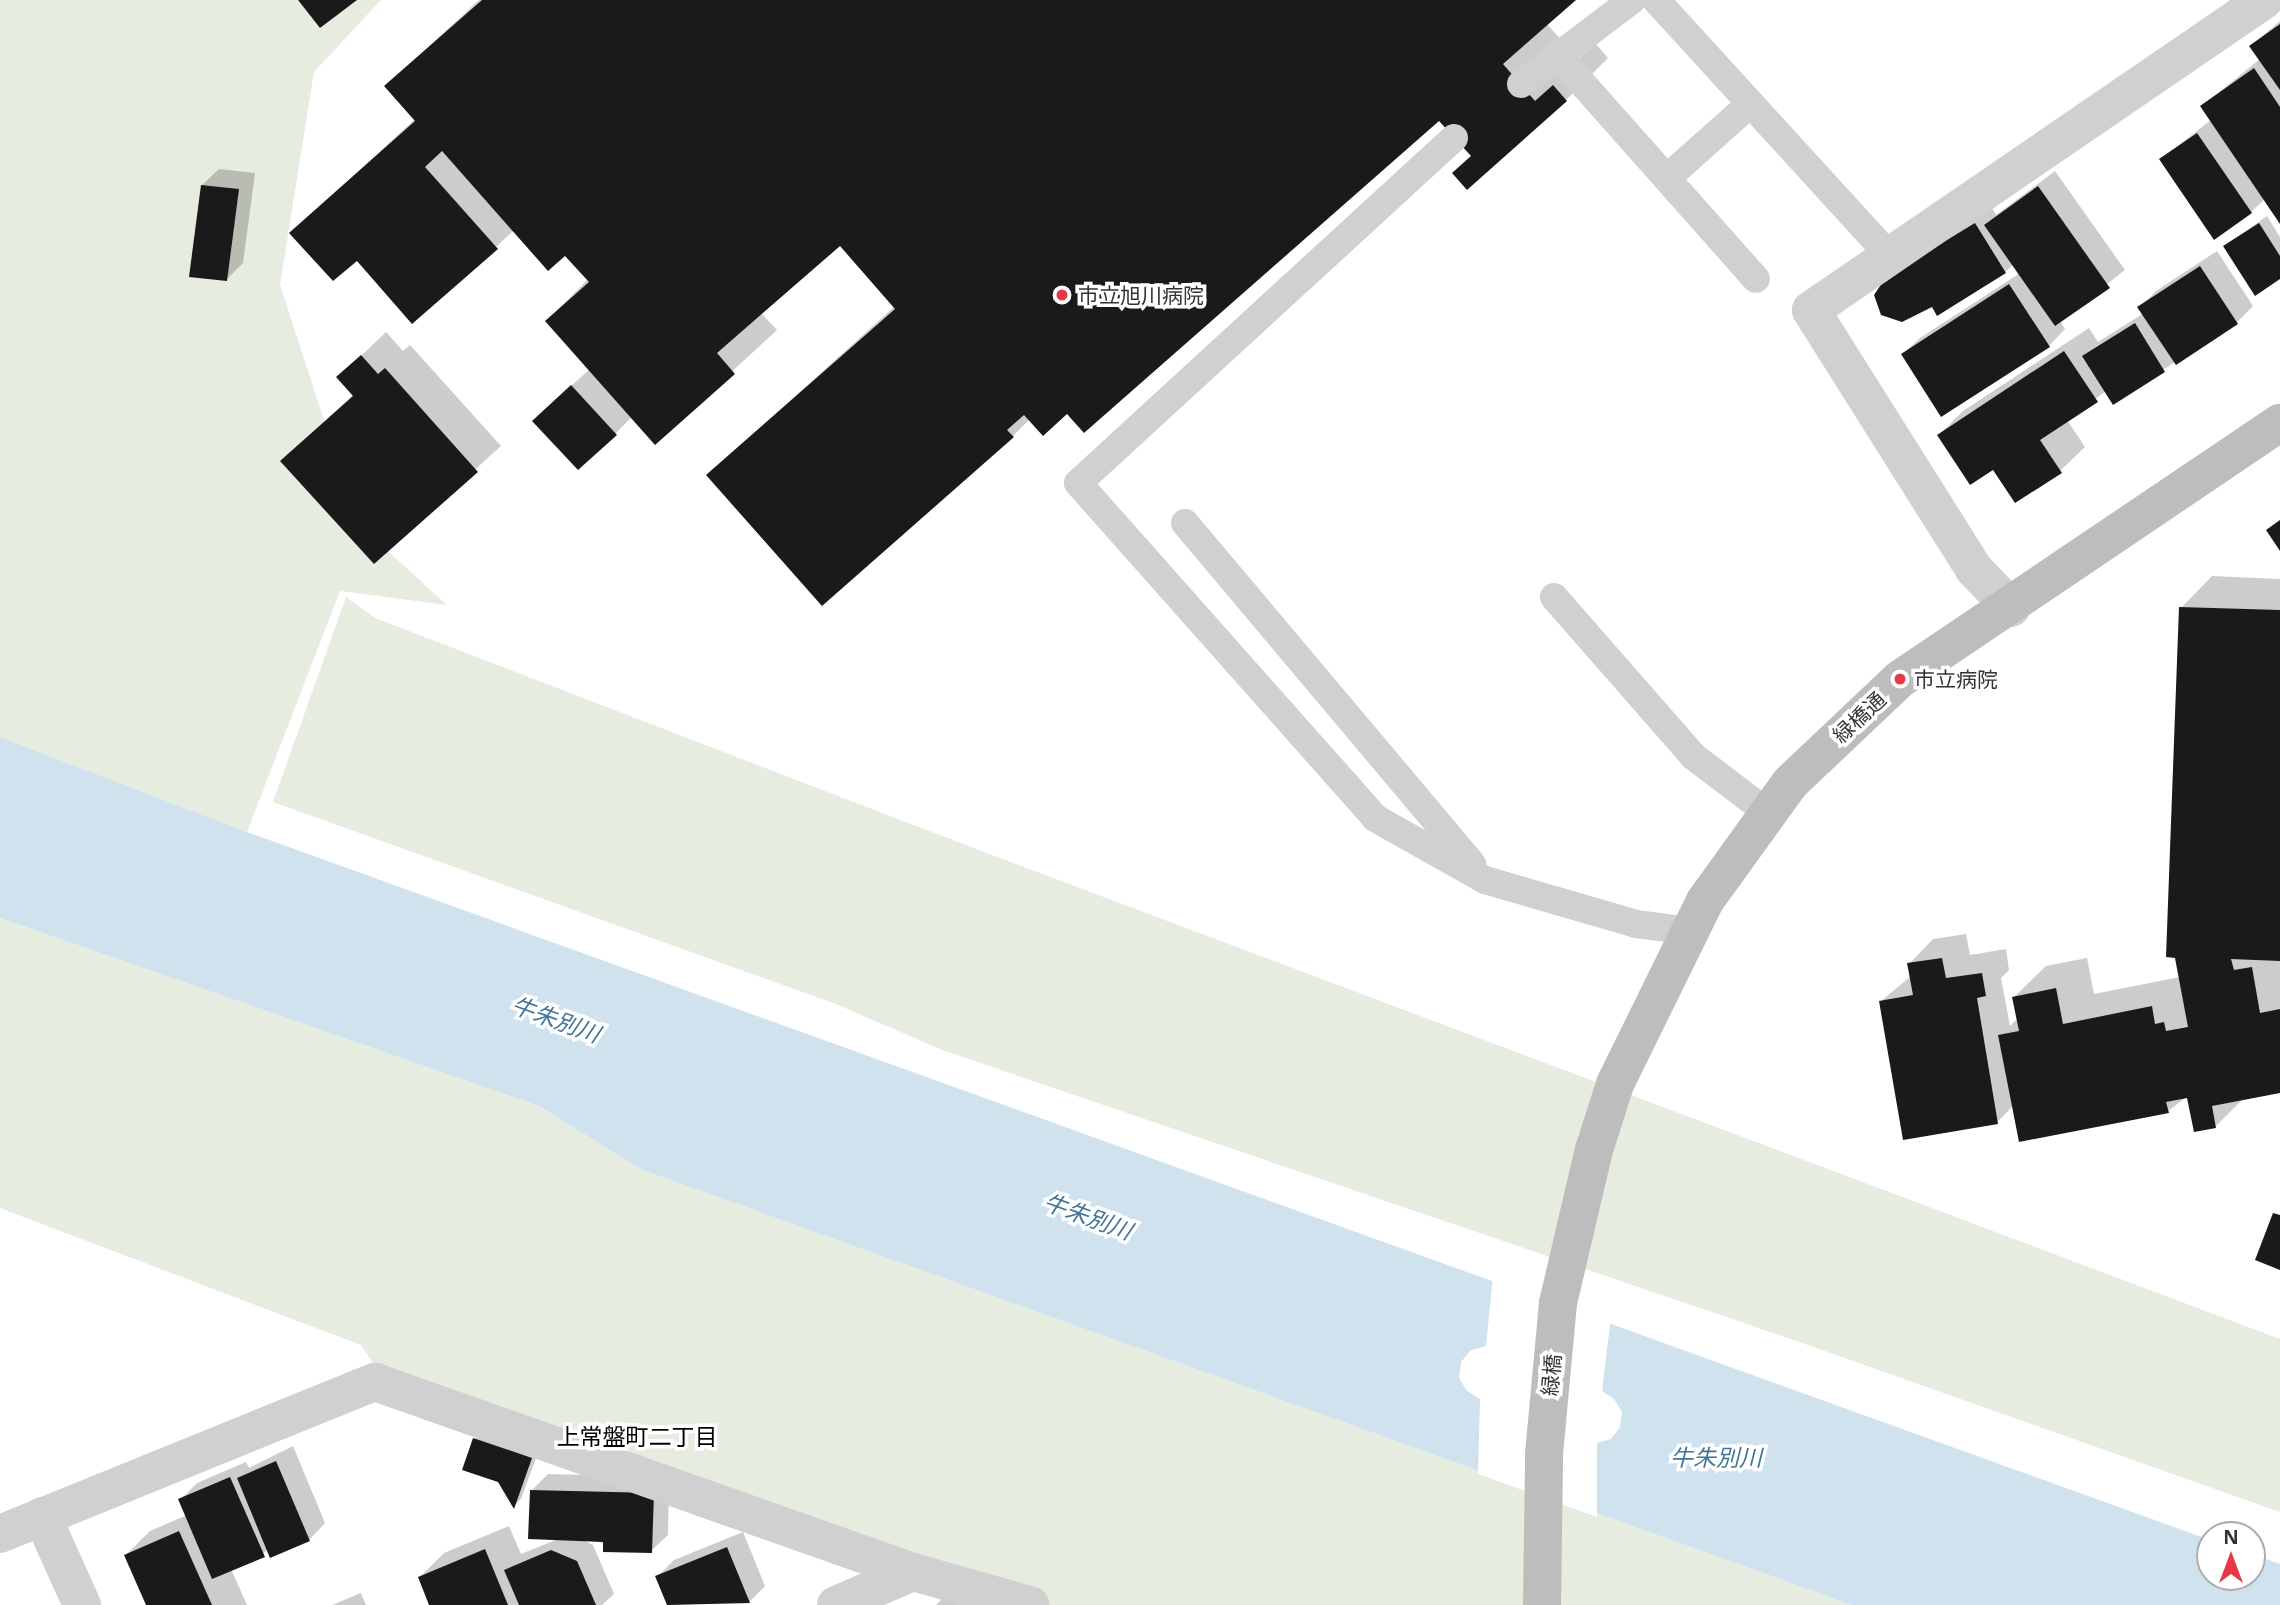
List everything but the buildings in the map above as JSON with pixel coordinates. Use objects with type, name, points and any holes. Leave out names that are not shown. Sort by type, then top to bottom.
[{"type":"street","points":[[2011,608],[1974,569],[1811,310],[2264,0]]},
{"type":"street","name":"緑橋通","points":[[1594,1150],[1615,1084],[1706,901],[1790,783],[1900,679],[2011,608],[2280,423]]},
{"type":"street","name":"緑橋","points":[[1542,1605],[1544,1454],[1558,1303],[1594,1150]]},
{"type":"street","points":[[0,1534],[375,1382],[913,1572],[1030,1605]]},
{"type":"street","points":[[42,1516],[82,1605]]},
{"type":"street","points":[[836,1605],[913,1572]]},
{"type":"lane","points":[[1521,85],[1632,0]]},
{"type":"lane","points":[[1656,0],[1891,256]]},
{"type":"lane","points":[[1558,56],[1756,279]]},
{"type":"lane","points":[[1667,178],[1750,104]]},
{"type":"lane","points":[[1454,138],[1078,483],[1375,818],[1485,880],[1636,924],[1690,931]]},
{"type":"lane","points":[[1185,523],[1485,880]]},
{"type":"lane","points":[[1554,597],[1693,756],[1768,813]]},
{"type":"shaded area","points":[[0,0],[381,0],[314,72],[280,285],[358,524],[447,605],[340,591],[247,832],[0,737]]},
{"type":"shaded area","points":[[346,597],[375,618],[984,852],[2280,1339],[2280,1512],[1791,1339],[942,1050],[836,1004],[273,802]]},
{"type":"shaded area","points":[[0,918],[539,1106],[640,1169],[1852,1605],[970,1605],[403,1410],[361,1345],[0,1208]]},
{"type":"water","name":"牛朱別川","points":[[0,737],[247,832],[2196,1535],[2196,1591],[2266,1591],[2266,1559],[2280,1564],[2280,1605],[1852,1605],[640,1169],[539,1106],[0,918]]},
{"type":"pier","points":[[1493,1275],[1611,1317],[1602,1391],[1614,1399],[1622,1412],[1620,1427],[1611,1439],[1597,1443],[1597,1517],[1478,1474],[1480,1399],[1467,1391],[1459,1378],[1461,1362],[1471,1350],[1486,1346]]},
{"type":"place","name":"市立旭川病院","points":[[1062,295]]},
{"type":"place","name":"市立病院","points":[[1900,679]]},
{"type":"district","name":"上常盤町二丁目","points":[[637,1436]]}]
